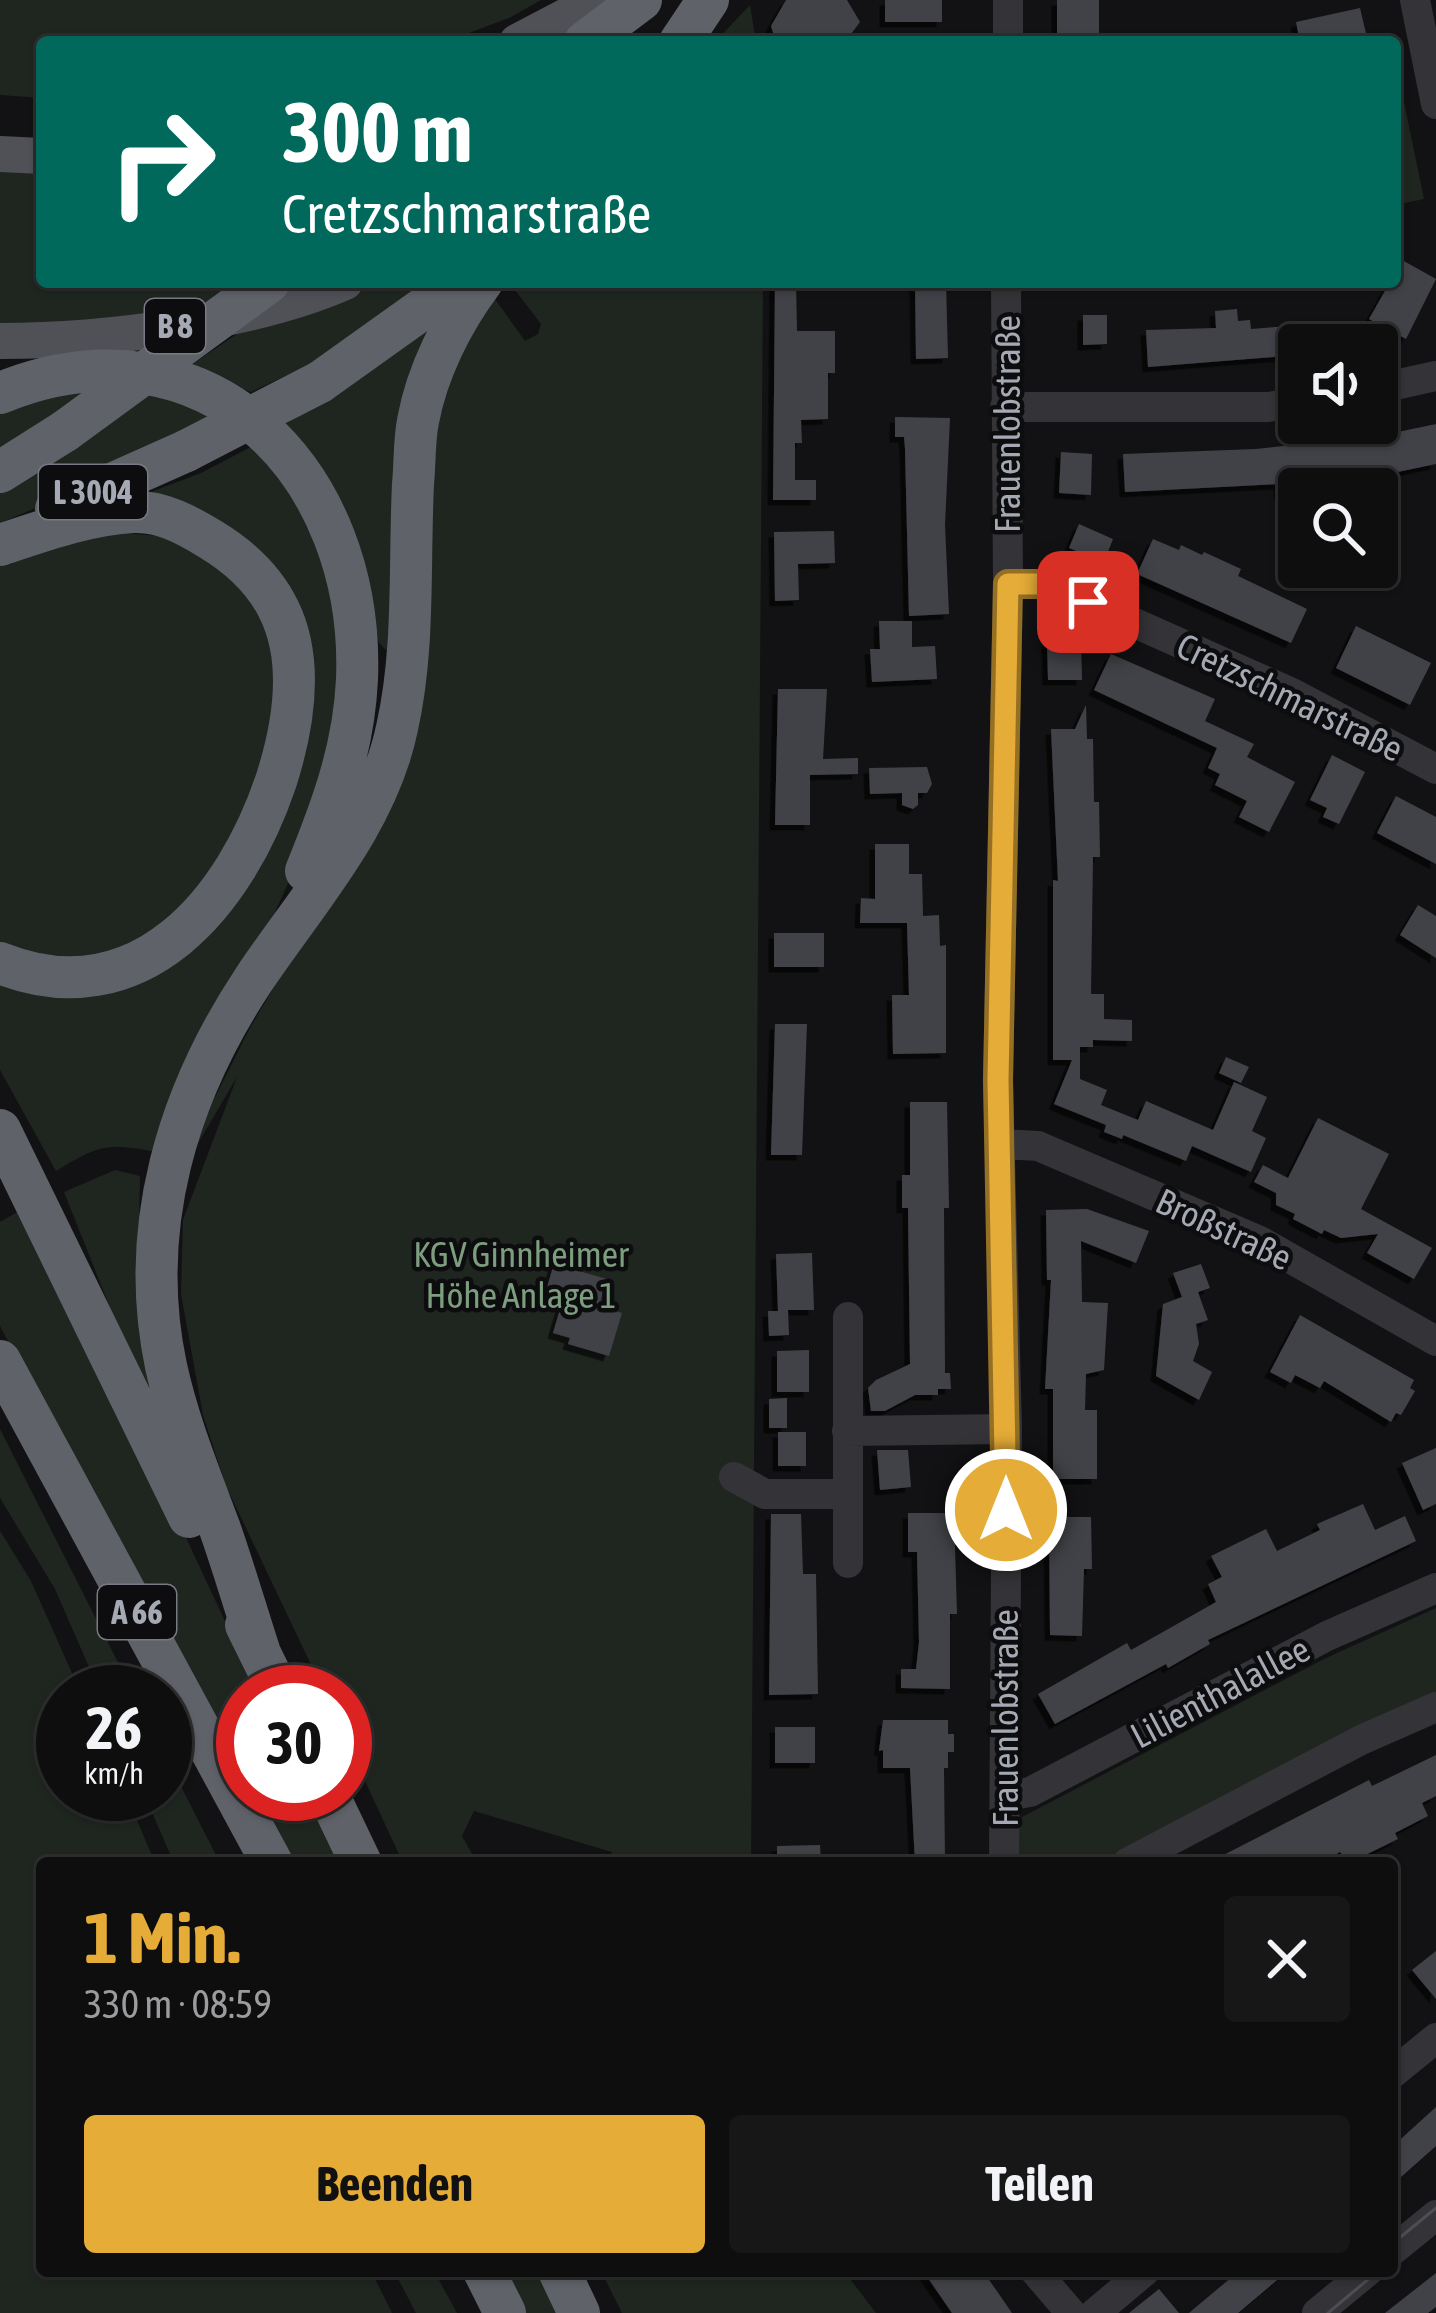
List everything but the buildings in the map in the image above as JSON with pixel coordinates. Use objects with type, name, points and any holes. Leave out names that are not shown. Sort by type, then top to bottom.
[{"type":"highway","points":[[593,36],[641,0]]},
{"type":"highway","points":[[684,36],[708,0]]},
{"type":"highway","name":"L 3004","points":[[0,472],[65,431],[261,288]]},
{"type":"highway","name":"L 3004","points":[[0,534],[186,451],[320,382],[452,288]]},
{"type":"highway","points":[[254,980],[346,847],[375,792],[397,733],[410,628],[417,424],[428,382],[478,288]]},
{"type":"highway","points":[[0,393],[54,376],[113,371],[183,380],[235,405],[274,440],[306,480],[331,528],[347,574],[357,676],[350,747],[333,805],[296,897],[207,1063],[178,1133],[161,1196],[155,1269],[165,1363],[179,1417],[259,1650]]},
{"type":"highway","points":[[0,545],[137,512],[178,520],[237,555],[261,580],[281,613],[295,689],[286,750],[260,828],[224,891],[185,932],[113,972],[74,977],[21,971],[0,963]]},
{"type":"highway","name":"A 66","points":[[8,1146],[266,1665]]},
{"type":"highway","name":"A 66","points":[[0,1361],[269,1857]]},
{"type":"highway","points":[[341,1821],[358,1857]]},
{"type":"highway","points":[[487,2277],[506,2313]]},
{"type":"highway","points":[[562,2277],[579,2313]]},
{"type":"main road","points":[[528,36],[597,0]]},
{"type":"main road","points":[[665,36],[698,0]]},
{"type":"main road","points":[[0,154],[36,156]]},
{"type":"main road","name":"B 8","points":[[0,340],[78,338],[181,325],[325,288]]},
{"type":"street","points":[[1008,0],[1008,36]]},
{"type":"street","points":[[1415,0],[1436,104]]},
{"type":"street","name":"Frauenlobstraße","points":[[1004,1857],[1006,1429],[998,1080],[1008,584],[1006,288]]},
{"type":"street","points":[[1398,384],[1436,376]]},
{"type":"street","points":[[1005,407],[1278,405]]},
{"type":"street","name":"Cretzschmarstraße","points":[[1008,584],[1047,584],[1292,693],[1436,769]]},
{"type":"street","name":"Broßstraße","points":[[1001,1144],[1038,1146],[1260,1241],[1436,1341]]},
{"type":"street","points":[[848,1317],[848,1563]]},
{"type":"street","points":[[847,1431],[1006,1429]]},
{"type":"street","points":[[734,1477],[765,1494],[848,1495]]},
{"type":"street","name":"Lilienthalallee","points":[[1005,1796],[1030,1792],[1327,1636],[1436,1588]]},
{"type":"street","points":[[1138,1857],[1361,1740],[1436,1707]]},
{"type":"street","points":[[1398,2069],[1436,2038]]},
{"type":"street","points":[[1398,2246],[1436,2215]]},
{"type":"street","points":[[1040,2277],[1071,2313]]},
{"type":"street","points":[[1095,2313],[1137,2277]]},
{"type":"street","points":[[1317,2313],[1361,2277]]},
{"type":"green space","points":[[0,0],[541,0],[461,36],[36,36],[36,98],[0,95]]},
{"type":"green space","points":[[750,5],[755,36],[721,36]]},
{"type":"green space","points":[[1401,98],[1424,199],[1401,204]]},
{"type":"green space","points":[[0,171],[36,171],[36,288],[230,288],[212,301],[104,320],[0,326]]},
{"type":"green space","points":[[361,288],[426,288],[322,359],[251,392],[194,369],[194,363],[246,328],[332,304]]},
{"type":"green space","name":"KGV Ginnheimer Höhe Anlage 1","points":[[514,288],[763,288],[751,1857],[610,1857],[612,1852],[474,1811],[462,1836],[474,1857],[400,1857],[372,1796],[372,1665],[311,1665],[226,1486],[203,1415],[181,1294],[183,1220],[237,1077],[197,1145],[192,1143],[250,1028],[367,827],[429,417],[490,292],[525,341],[538,334],[541,324]]},
{"type":"green space","points":[[447,302],[401,659],[373,633],[335,494],[319,466],[284,425],[318,404]]},
{"type":"green space","points":[[105,385],[0,449],[0,411]]},
{"type":"green space","points":[[160,388],[222,411],[0,523],[0,491]]},
{"type":"green space","points":[[262,441],[309,504],[347,666],[314,825],[158,1152],[104,1148],[56,1171],[0,1070],[0,978],[113,987],[283,807],[265,555],[219,524],[135,498],[201,473]]},
{"type":"green space","points":[[122,533],[172,537],[256,596],[281,675],[267,763],[209,888],[143,942],[82,962],[13,949],[0,942],[0,566],[75,541]]},
{"type":"green space","points":[[115,1170],[140,1176],[137,1304],[156,1423],[64,1192]]},
{"type":"green space","points":[[21,1210],[168,1499],[245,1665],[216,1665],[216,1722],[192,1678],[192,1665],[185,1665],[0,1326],[0,1222]]},
{"type":"green space","points":[[0,1429],[119,1665],[88,1665],[55,1589],[0,1498]]},
{"type":"green space","points":[[0,1531],[31,1581],[68,1665],[36,1665],[36,1821],[137,1821],[152,1857],[36,1857],[36,2277],[374,2277],[392,2313],[0,2313]]},
{"type":"green space","points":[[1436,1608],[1436,1694],[1361,1725],[1108,1857],[1018,1857],[1022,1817],[1324,1659]]},
{"type":"green space","points":[[192,1808],[217,1857],[171,1857],[156,1821],[192,1821]]},
{"type":"green space","points":[[270,1821],[320,1821],[337,1857],[290,1857]]},
{"type":"green space","points":[[397,2277],[437,2277],[457,2313],[416,2313]]},
{"type":"green space","points":[[505,2277],[541,2277],[559,2313],[523,2313]]},
{"type":"green space","points":[[604,2277],[849,2277],[876,2313],[622,2313]]},
{"type":"tram line","points":[[1398,2239],[1436,2208]]},
{"type":"tram line","points":[[1328,2313],[1371,2277]]},
{"type":"route","points":[[1006,1510],[998,1080],[1008,584],[1047,584],[1088,602]]}]
